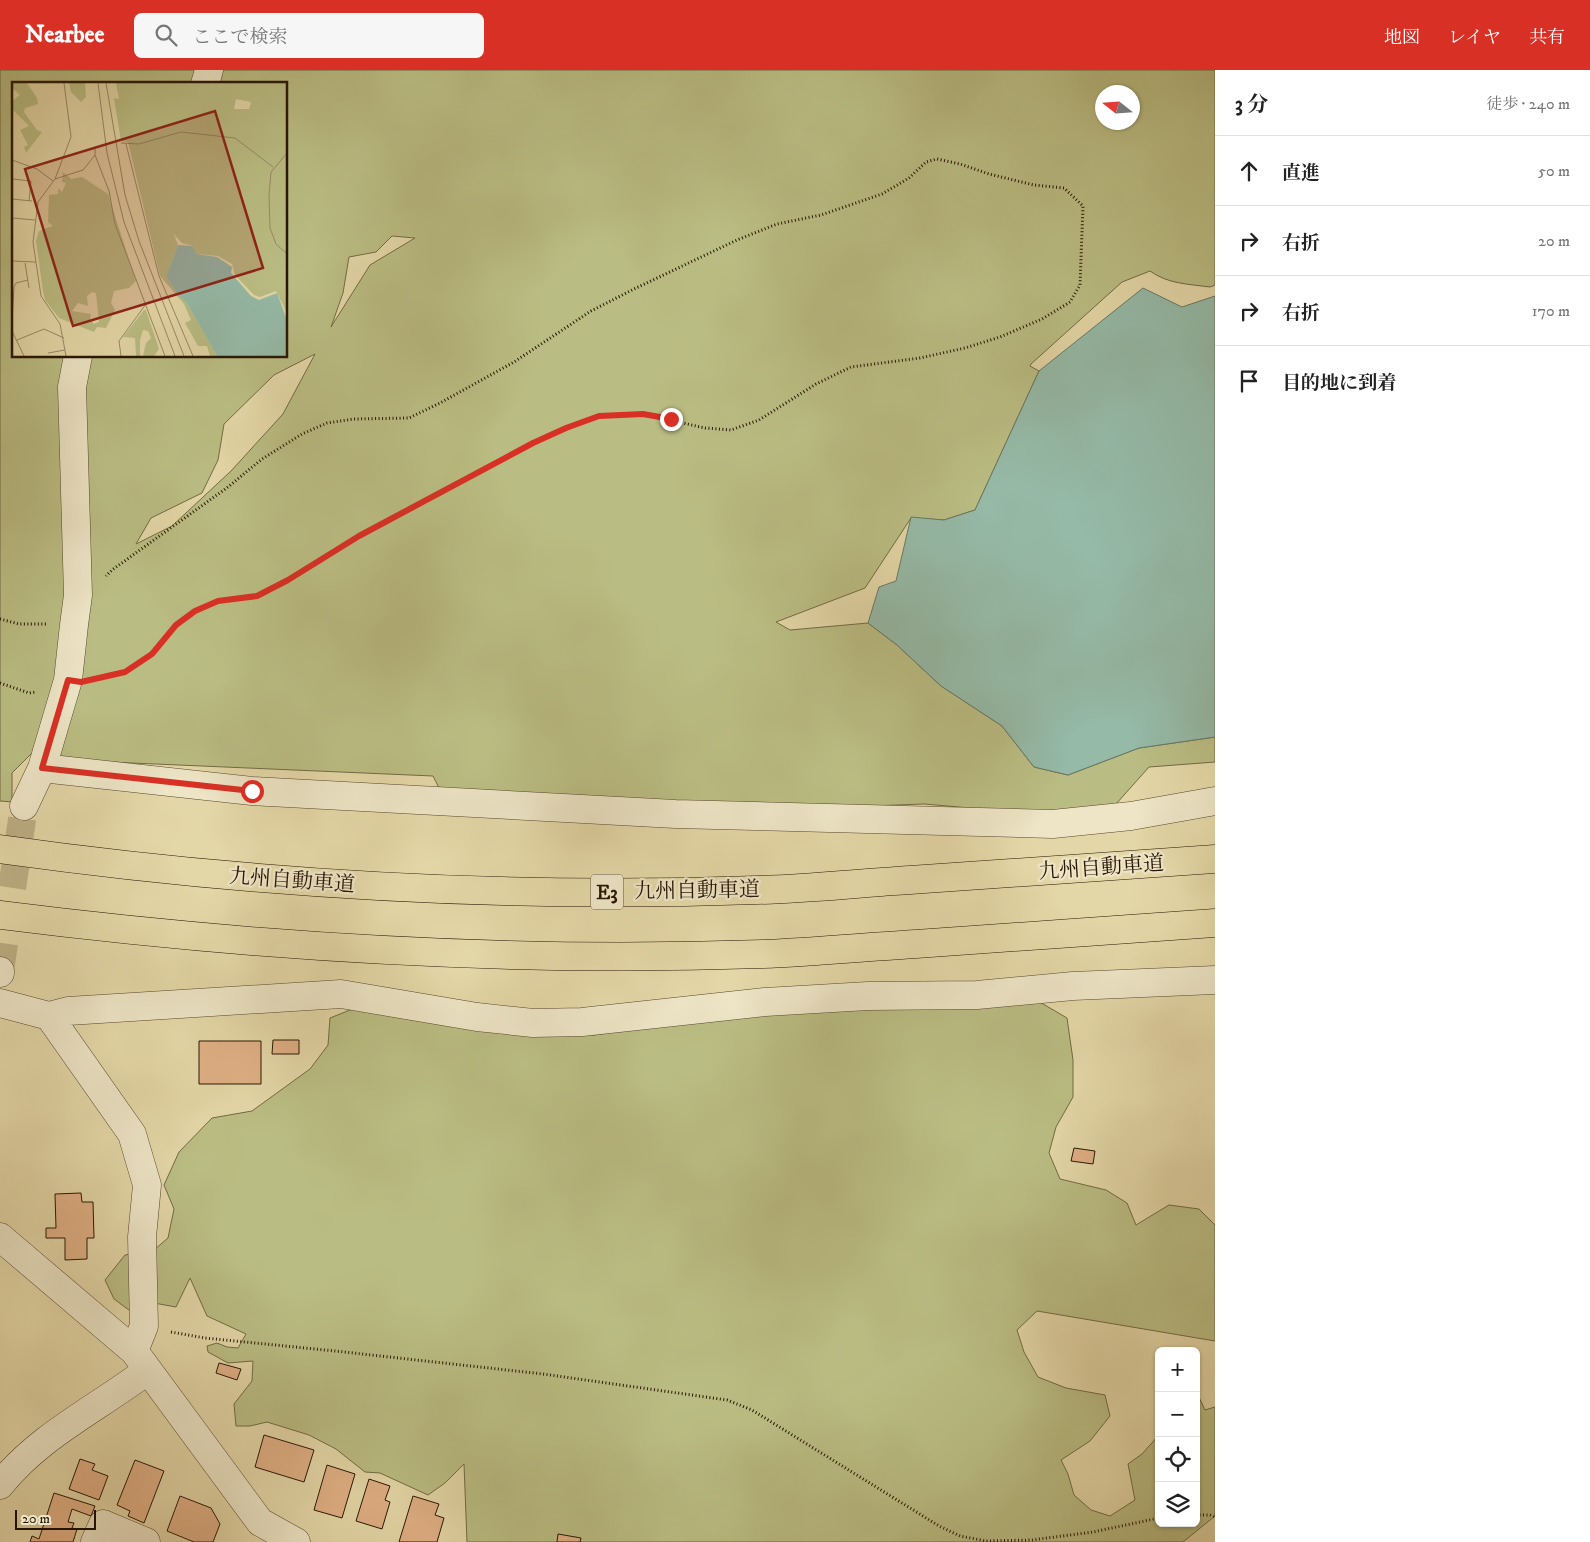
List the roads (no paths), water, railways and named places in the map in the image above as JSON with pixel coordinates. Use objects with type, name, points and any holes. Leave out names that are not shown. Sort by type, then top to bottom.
[{"type":"highway","name":"九州自動車道","points":[[0,849],[76,860],[385,887],[583,892],[758,890],[1215,859]]},
{"type":"highway","points":[[0,915],[235,941],[406,952],[586,956],[765,954],[1215,923]]},
{"type":"street","points":[[205,82],[209,70]]},
{"type":"street","points":[[24,806],[42,768],[68,680],[78,595],[72,387],[78,358]]},
{"type":"street","points":[[42,768],[252,791],[704,815],[1053,824],[1131,816],[1215,801]]},
{"type":"street","points":[[0,1003],[49,1016],[68,1011],[341,994],[477,1017],[532,1023],[582,1022],[765,1002],[868,996],[976,995],[1074,986],[1215,980]]},
{"type":"street","points":[[0,1485],[24,1458],[55,1432],[129,1385],[141,1361],[144,1326],[142,1237],[147,1185],[132,1134],[49,1016]]},
{"type":"street","points":[[0,1237],[141,1361],[256,1532],[296,1542]]},
{"type":"street","points":[[94,1542],[103,1524],[146,1542]]},
{"type":"tunnel","points":[[0,971],[24,806]]}]
